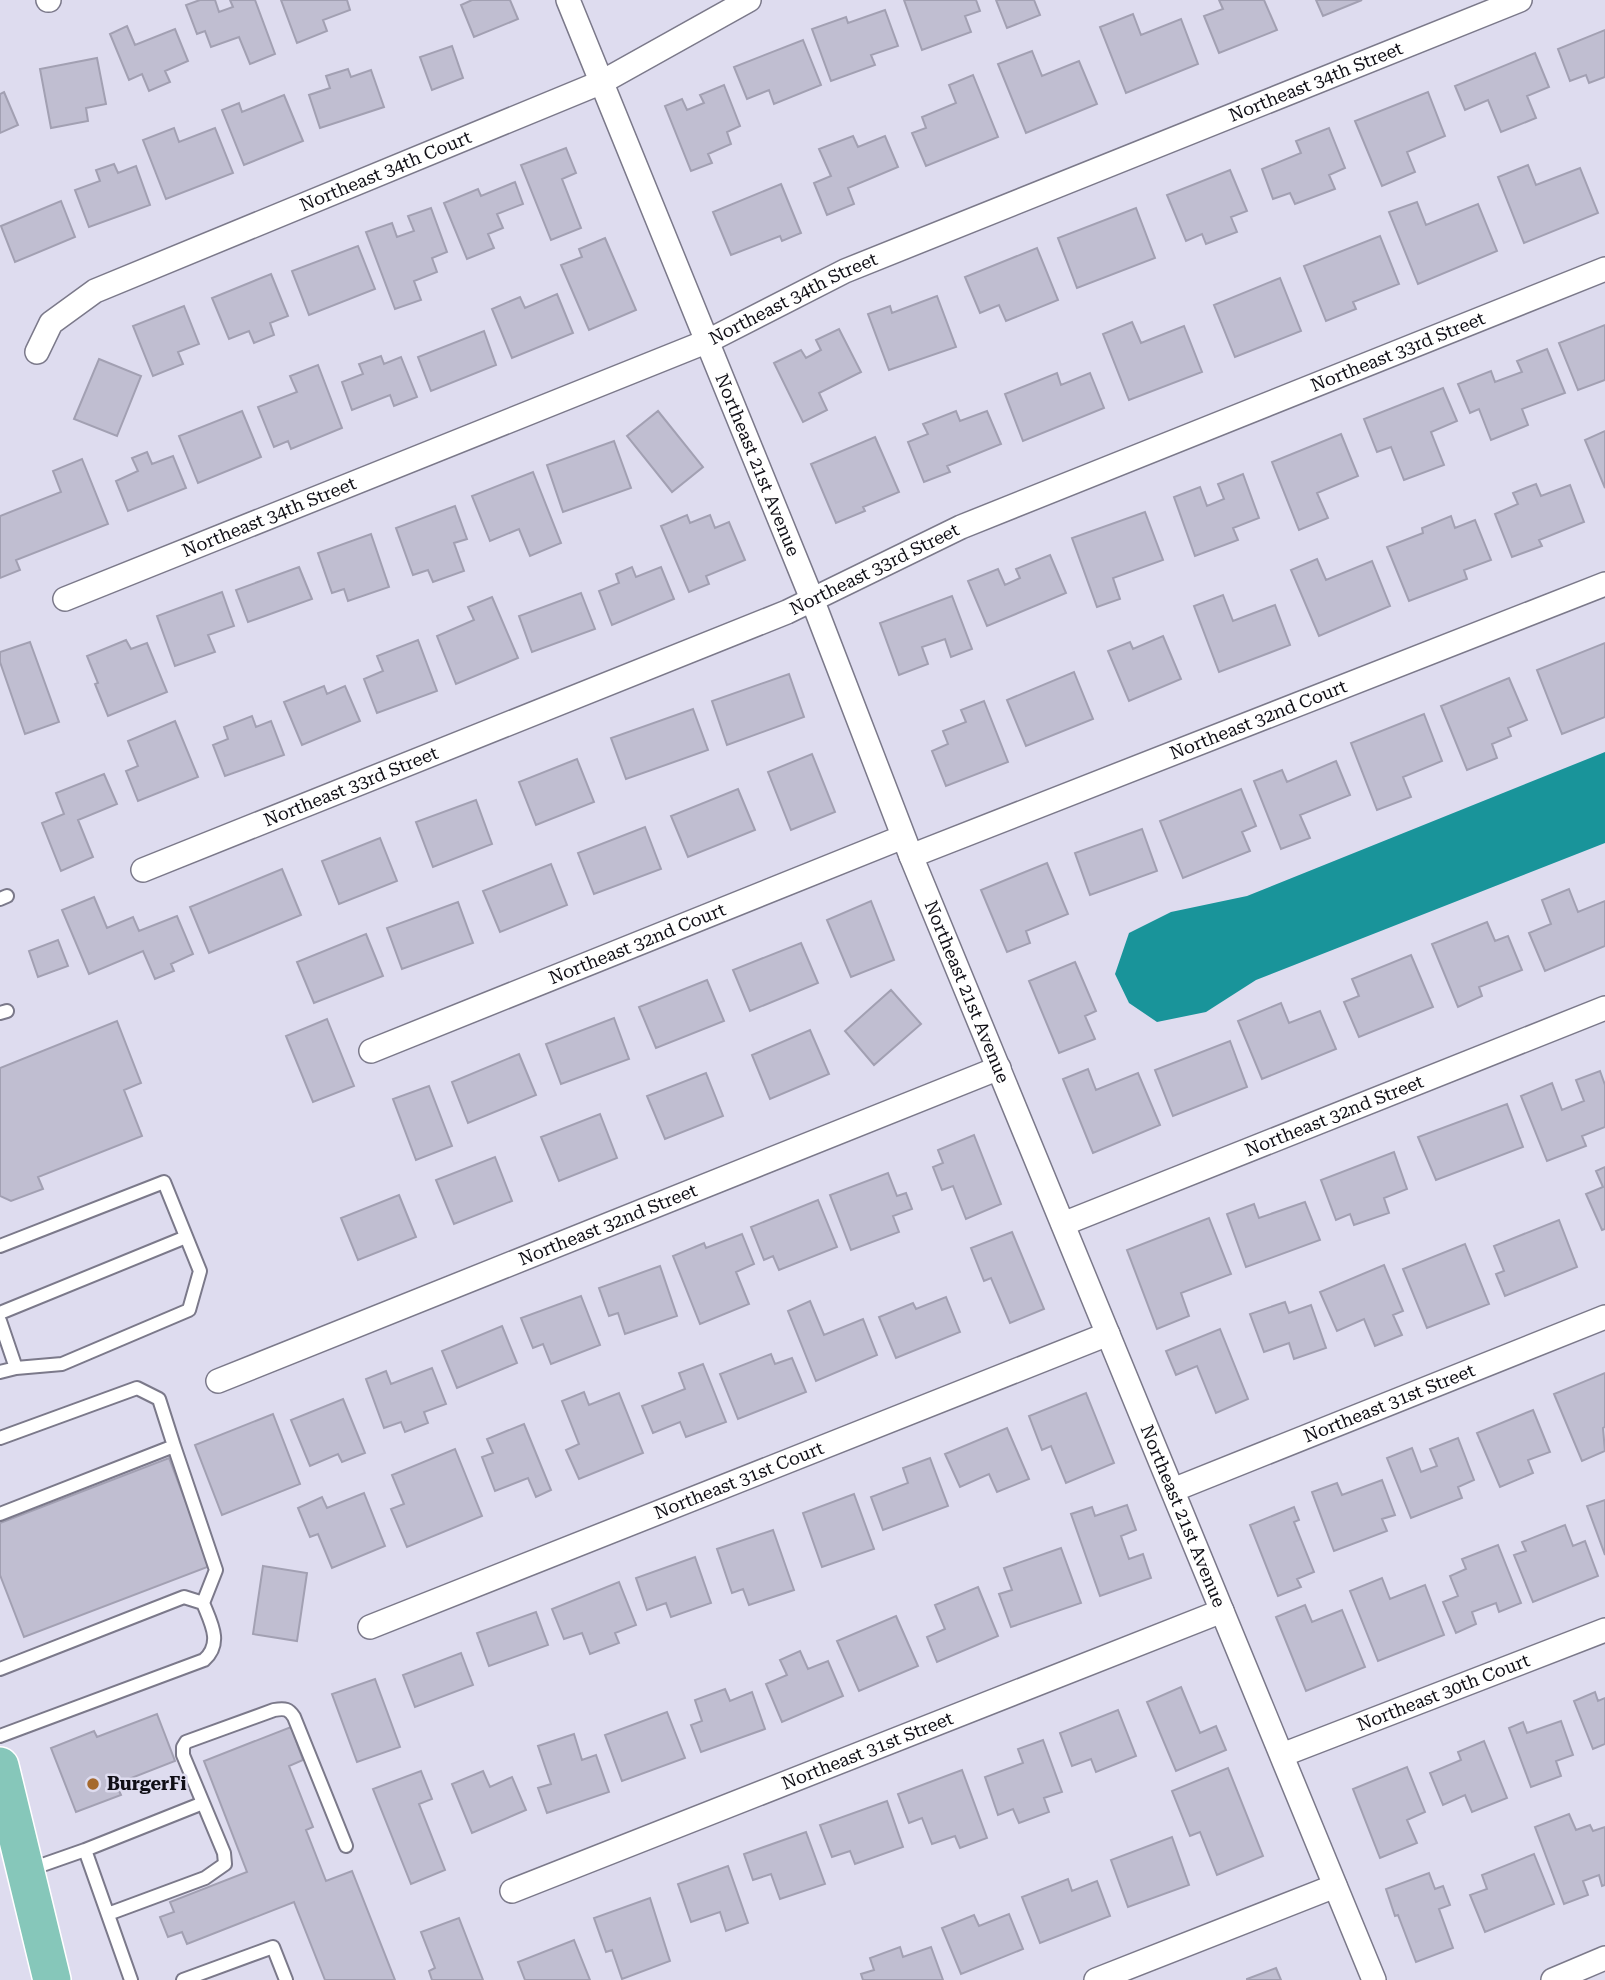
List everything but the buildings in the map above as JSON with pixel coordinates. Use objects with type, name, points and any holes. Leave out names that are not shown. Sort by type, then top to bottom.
[{"type":"main road","points":[[0,1766],[52,1980]]},
{"type":"street","name":"Northeast 21st Avenue","points":[[568,0],[812,599],[907,846],[1374,1980]]},
{"type":"street","name":"Northeast 34th Court","points":[[37,352],[51,323],[95,291],[602,82],[749,0]]},
{"type":"street","name":"Northeast 34th Street","points":[[65,599],[708,341],[845,271],[1521,0]]},
{"type":"street","name":"Northeast 33rd Street","points":[[143,870],[787,612],[961,527],[1605,269]]},
{"type":"street","name":"Northeast 32nd Court","points":[[371,1051],[1605,584]]},
{"type":"street","name":"Northeast 32nd Street","points":[[1063,1224],[1605,1008]]},
{"type":"street","name":"Northeast 32nd Street","points":[[218,1381],[999,1068]]},
{"type":"street","name":"Northeast 31st Street","points":[[1172,1490],[1605,1317]]},
{"type":"street","name":"Northeast 31st Court","points":[[370,1627],[1108,1334]]},
{"type":"street","name":"Northeast 31st Street","points":[[512,1891],[1222,1611]]},
{"type":"street","name":"Northeast 30th Court","points":[[1282,1755],[1605,1630]]},
{"type":"street","points":[[1096,1980],[1335,1886]]},
{"type":"street","points":[[1553,1980],[1605,1958]]},
{"type":"lane","points":[[0,1246],[164,1182],[200,1271],[189,1310],[62,1364],[0,1372]]},
{"type":"lane","points":[[0,1313],[186,1237]]},
{"type":"lane","points":[[0,1321],[16,1368]]},
{"type":"lane","points":[[0,1438],[137,1388],[159,1399],[216,1570],[203,1603],[214,1633],[215,1644],[204,1660],[0,1736]]},
{"type":"lane","points":[[0,1514],[174,1446]]},
{"type":"lane","points":[[0,1669],[175,1599],[184,1597],[203,1603]]},
{"type":"lane","points":[[108,1914],[205,1878],[219,1871],[225,1864],[224,1853],[183,1755],[183,1747],[186,1742],[284,1708],[294,1717],[346,1846]]},
{"type":"lane","points":[[26,1871],[203,1803]]},
{"type":"lane","points":[[85,1850],[131,1980]]},
{"type":"lane","points":[[183,1980],[273,1947],[286,1980]]},
{"type":"water","points":[[1605,752],[1605,843],[1256,980],[1206,1012],[1157,1022],[1129,1003],[1115,974],[1129,933],[1171,912],[1247,896]]},
{"type":"place","name":"BurgerFi","points":[[93,1784]]}]
